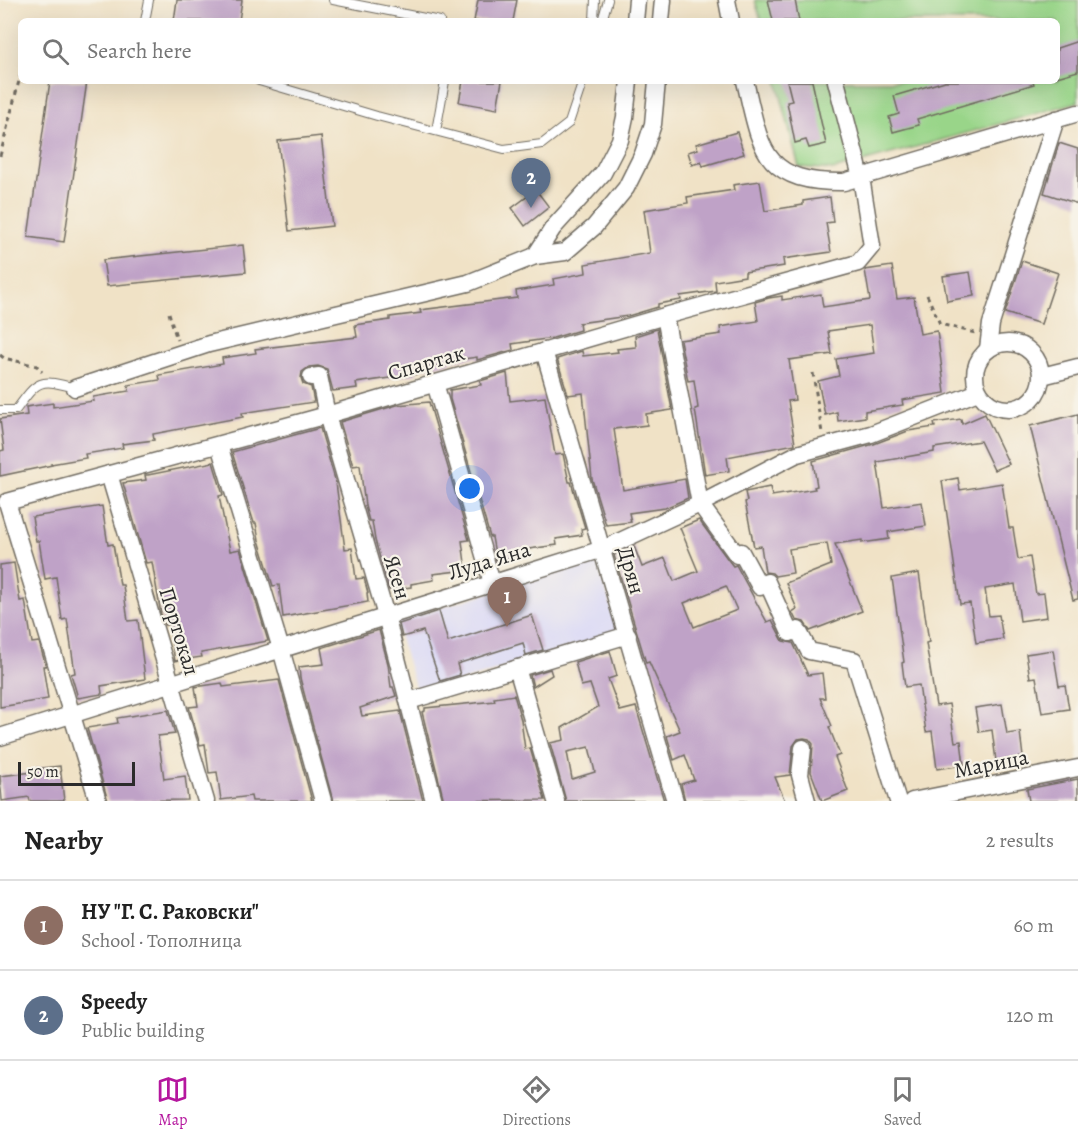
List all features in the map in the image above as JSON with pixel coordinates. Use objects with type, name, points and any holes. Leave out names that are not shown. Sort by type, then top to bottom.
[{"type":"street","points":[[634,18],[637,0]]},
{"type":"street","points":[[661,18],[663,0]]},
{"type":"street","points":[[727,0],[730,18]]},
{"type":"street","points":[[535,256],[553,228],[603,173],[620,140],[629,84]]},
{"type":"street","points":[[75,388],[209,344],[468,283],[535,256],[565,252],[594,227],[626,188],[643,154],[653,124],[657,84]]},
{"type":"street","points":[[746,84],[756,129],[764,150],[776,165],[802,180],[819,183],[844,182],[1078,113]]},
{"type":"street","points":[[837,84],[861,177]]},
{"type":"street","points":[[989,343],[1016,343],[1030,350],[1039,361],[1042,376],[1037,393],[1024,405],[1007,409],[990,404],[978,392],[974,380],[975,368],[989,343],[991,324],[1056,119]]},
{"type":"street","name":"Спартак","points":[[71,716],[7,502],[327,415],[665,316],[858,263],[872,246],[861,177]]},
{"type":"street","points":[[665,316],[700,504],[737,555],[741,552],[760,587],[767,582],[790,633],[798,630],[809,651],[854,660],[898,801]]},
{"type":"street","name":"Дрян","points":[[544,351],[675,801]]},
{"type":"street","points":[[1042,376],[1078,367]]},
{"type":"street","name":"Ясен","points":[[311,377],[320,375],[327,415],[386,615],[434,801]]},
{"type":"street","points":[[435,383],[492,583]]},
{"type":"street","name":"Луда Яна","points":[[0,737],[603,549],[700,504],[798,454],[871,434],[978,392]]},
{"type":"street","points":[[219,445],[281,648],[323,801]]},
{"type":"street","name":"Портокал","points":[[109,474],[206,801]]},
{"type":"street","points":[[409,701],[628,635]]},
{"type":"street","points":[[517,668],[556,801]]},
{"type":"street","points":[[71,716],[98,801]]},
{"type":"street","points":[[803,748],[800,775],[807,801]]},
{"type":"street","name":"Марица","points":[[912,801],[1078,768]]},
{"type":"lane","points":[[146,18],[149,0]]},
{"type":"lane","points":[[333,0],[425,18]]},
{"type":"lane","points":[[594,18],[595,0]]},
{"type":"lane","points":[[603,18],[608,0]]},
{"type":"lane","points":[[270,84],[504,149],[542,144],[569,123],[582,84]]},
{"type":"lane","points":[[436,131],[444,84]]},
{"type":"lane","points":[[0,410],[16,410],[33,387],[48,381],[75,388]]},
{"type":"path","points":[[0,156],[18,84]]},
{"type":"path","points":[[927,295],[940,324],[989,343]]},
{"type":"path","points":[[169,313],[182,353]]},
{"type":"path","points":[[0,356],[37,366],[48,381]]},
{"type":"path","points":[[813,373],[825,447]]},
{"type":"shaded area","points":[[596,559],[619,632],[418,695],[395,622]]},
{"type":"green space","points":[[755,0],[1078,0],[1078,102],[833,170],[799,167],[778,84],[1060,84],[1060,18],[760,18]]},
{"type":"building","points":[[177,0],[242,0],[239,18],[174,18]]},
{"type":"building","points":[[478,0],[517,0],[514,18],[475,18]]},
{"type":"building","points":[[768,0],[795,0],[798,18],[772,18]]},
{"type":"building","points":[[1078,41],[1078,71],[1060,76],[1060,47]]},
{"type":"building","points":[[50,84],[87,84],[64,242],[28,237]]},
{"type":"building","points":[[462,84],[501,84],[497,109],[459,102]]},
{"type":"building","points":[[788,84],[813,84],[826,144],[809,148],[806,140],[795,143],[787,102],[792,101]]},
{"type":"building","points":[[935,84],[1034,84],[917,119],[919,125],[893,132],[889,117],[899,114],[894,96]]},
{"type":"building","points":[[737,132],[744,154],[703,166],[701,162],[692,165],[688,152],[698,149],[696,144]]},
{"type":"building","points":[[321,136],[332,226],[289,231],[278,141]]},
{"type":"building","points":[[1059,143],[1078,149],[1078,204],[1044,193]]},
{"type":"building","points":[[760,181],[765,211],[803,205],[803,201],[830,197],[833,222],[826,223],[831,252],[783,259],[784,266],[745,272],[745,276],[715,281],[716,291],[680,296],[681,300],[658,304],[658,307],[628,316],[579,323],[580,330],[553,338],[512,344],[513,350],[477,360],[477,357],[450,361],[450,364],[417,369],[417,374],[356,383],[357,388],[333,391],[327,369],[318,366],[309,367],[302,372],[301,378],[303,384],[311,387],[314,402],[242,413],[243,417],[153,434],[154,440],[122,444],[123,448],[85,454],[86,458],[0,476],[0,451],[4,450],[0,419],[27,415],[26,407],[53,403],[53,407],[94,401],[93,397],[129,391],[128,385],[160,380],[159,375],[223,364],[222,358],[256,353],[255,349],[357,337],[355,325],[421,313],[420,310],[517,298],[516,291],[554,285],[553,279],[586,273],[585,264],[650,253],[644,210],[688,203],[687,197],[734,190],[733,185]]},
{"type":"building","points":[[536,190],[549,207],[525,226],[512,208]]},
{"type":"building","points":[[243,245],[246,272],[107,286],[103,260]]},
{"type":"building","points":[[1022,261],[1058,273],[1041,324],[1005,313]]},
{"type":"building","points":[[892,266],[897,299],[914,297],[920,334],[937,331],[945,393],[902,400],[903,405],[865,411],[865,417],[838,421],[837,412],[825,415],[818,381],[839,376],[836,359],[874,353],[870,325],[828,331],[832,354],[789,360],[795,400],[788,401],[795,444],[727,457],[729,471],[705,475],[695,409],[698,408],[694,380],[688,381],[680,340],[721,334],[720,327],[758,321],[755,302],[769,298],[782,296],[782,300],[821,294],[823,307],[870,300],[865,270]]},
{"type":"building","points":[[970,272],[974,296],[947,301],[943,276]]},
{"type":"building","points":[[657,329],[672,410],[646,414],[647,425],[614,429],[623,490],[685,479],[688,498],[665,508],[629,513],[631,522],[606,525],[592,479],[583,393],[568,395],[557,359],[582,351],[583,356],[618,352],[617,349],[636,347],[635,336]]},
{"type":"building","points":[[507,373],[510,401],[545,397],[555,455],[563,454],[569,482],[571,482],[585,528],[581,529],[582,535],[556,539],[557,545],[522,550],[522,556],[496,560],[492,537],[490,537],[450,399],[450,390],[481,385],[480,381]]},
{"type":"building","points":[[429,402],[469,540],[462,541],[466,570],[433,574],[434,580],[411,584],[411,587],[389,590],[372,521],[369,521],[365,506],[360,465],[353,466],[340,422],[397,405]]},
{"type":"building","points":[[985,414],[1009,464],[994,470],[980,441],[934,448],[934,452],[877,462],[884,508],[922,502],[926,526],[888,532],[889,539],[835,544],[862,611],[810,631],[804,622],[796,620],[792,612],[797,609],[786,583],[831,565],[827,543],[789,549],[793,573],[775,576],[765,572],[761,546],[754,547],[745,492],[770,487],[772,496],[815,489],[814,487],[817,486],[813,461],[874,444],[908,431],[935,427],[934,423],[961,419],[962,424]]},
{"type":"building","points":[[1078,414],[1078,599],[1073,600],[1030,426]]},
{"type":"building","points":[[320,428],[336,483],[345,549],[352,548],[356,579],[364,578],[368,602],[283,617],[279,585],[273,586],[256,523],[254,523],[232,452]]},
{"type":"building","points":[[213,462],[223,495],[219,496],[230,551],[240,549],[268,641],[201,653],[202,657],[175,661],[169,625],[165,625],[161,614],[152,562],[146,563],[123,483],[146,480],[145,475]]},
{"type":"building","points":[[958,478],[960,490],[1002,483],[1009,528],[1013,528],[1018,559],[1030,557],[1036,594],[1044,593],[1047,617],[1020,621],[1015,584],[985,589],[989,616],[999,615],[1003,639],[976,643],[970,603],[960,604],[942,481]]},
{"type":"building","points":[[102,506],[108,545],[113,544],[120,585],[123,585],[128,621],[138,620],[145,679],[101,686],[102,694],[78,698],[71,674],[75,673],[67,619],[62,620],[56,577],[45,579],[39,541],[36,541],[32,517]]},
{"type":"building","points":[[699,520],[733,566],[736,565],[767,622],[772,620],[783,641],[793,643],[808,675],[822,673],[825,698],[820,698],[832,726],[829,727],[840,755],[835,757],[848,791],[822,801],[811,772],[813,744],[809,739],[804,738],[798,739],[793,746],[790,775],[775,777],[785,801],[685,801],[681,784],[694,780],[685,755],[674,760],[667,736],[680,731],[649,662],[646,663],[614,555],[634,546],[642,567],[665,558],[674,581],[698,571],[680,528]],"holes":[[[726,586],[737,610],[694,627],[684,603]]]},
{"type":"building","points":[[14,563],[20,601],[25,600],[32,643],[39,642],[46,666],[43,666],[48,699],[0,707],[0,565]]},
{"type":"building","points":[[919,573],[929,642],[926,643],[936,706],[949,704],[955,742],[961,741],[964,765],[937,769],[932,731],[926,732],[919,685],[905,687],[902,663],[904,662],[892,578]]},
{"type":"building","points":[[439,611],[448,642],[532,615],[543,650],[526,655],[523,643],[457,664],[460,675],[440,681],[423,631],[402,637],[399,624]]},
{"type":"building","points":[[379,630],[388,664],[391,687],[396,696],[360,708],[362,716],[400,711],[423,801],[333,801],[299,667],[324,664],[321,648]]},
{"type":"building","points":[[1053,650],[1059,686],[1065,685],[1069,709],[1042,713],[1036,677],[1030,678],[1026,654]]},
{"type":"building","points":[[610,651],[617,676],[608,679],[620,711],[636,707],[664,801],[566,801],[550,743],[564,740],[562,728],[598,707],[590,684],[581,686],[575,662]],"holes":[[[589,747],[595,772],[572,779],[567,752]]]},
{"type":"building","points":[[550,669],[552,675],[533,687],[530,675]]},
{"type":"building","points":[[279,680],[312,801],[252,801],[251,796],[221,800],[217,772],[209,773],[205,744],[200,745],[189,707],[198,706],[195,687],[222,683],[223,687]]},
{"type":"building","points":[[514,695],[521,720],[525,749],[530,748],[545,800],[444,801],[422,712],[425,708],[495,701],[494,698]]},
{"type":"building","points":[[1002,704],[1007,734],[1020,732],[1023,757],[996,761],[992,730],[979,732],[975,708]]},
{"type":"building","points":[[168,710],[175,734],[158,736],[164,779],[185,776],[188,800],[108,801],[87,728],[118,723],[117,718]]},
{"type":"building","points":[[60,766],[64,801],[30,801],[29,797],[2,801],[0,776]]},
{"type":"building","points":[[1078,779],[1078,801],[1029,801],[1027,789]]},
{"type":"place","name":"Speedy","points":[[531,208]]},
{"type":"place","name":"НУ \"Г. С. Раковски\"","points":[[507,627]]}]
